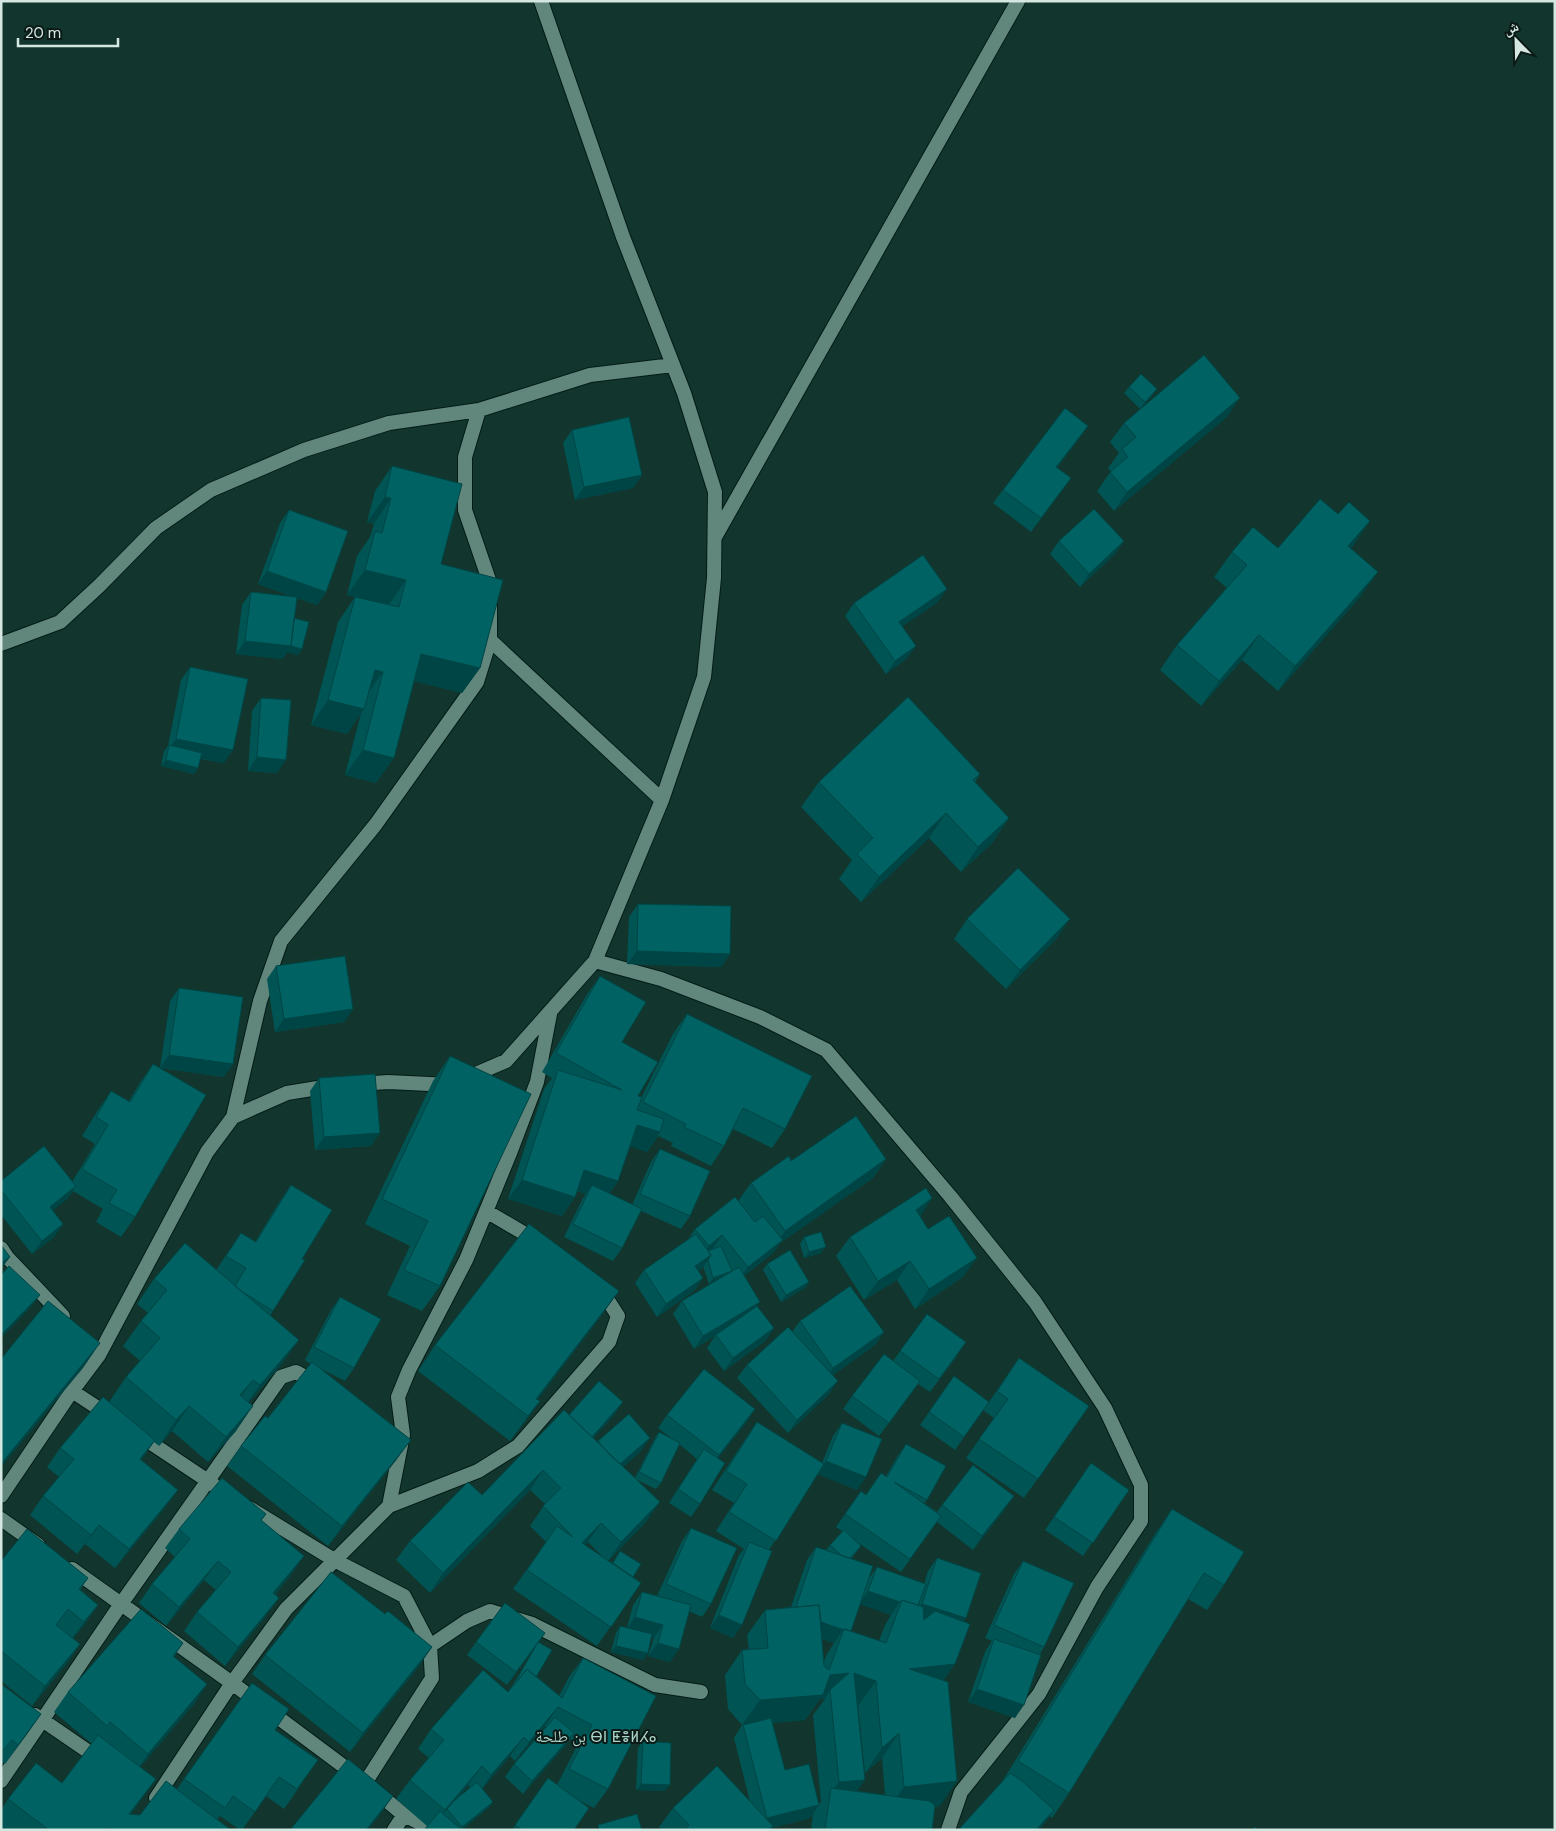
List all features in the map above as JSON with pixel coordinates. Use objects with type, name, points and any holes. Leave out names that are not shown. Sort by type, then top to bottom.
[{"type":"street","points":[[233,1118],[287,1093],[322,1086],[388,1082],[450,1085],[506,1061],[550,1014],[595,961],[662,800],[704,677],[714,578],[714,492],[684,394],[623,237],[541,1]]},
{"type":"street","points":[[714,537],[1018,1]]},
{"type":"street","points":[[1,644],[60,622],[99,586],[156,528],[211,490],[304,450],[389,424],[479,410],[590,375],[673,365]]},
{"type":"street","points":[[1,1496],[72,1391],[206,1152],[233,1118],[260,1001],[281,941],[376,824],[477,682],[490,640],[490,583],[465,510],[465,457],[479,410]]},
{"type":"street","points":[[490,640],[662,800]]},
{"type":"street","points":[[595,961],[661,979],[760,1017],[826,1050],[950,1196],[1035,1302],[1105,1408],[1142,1485],[1141,1521],[1097,1587],[1039,1694],[961,1792],[948,1830]]},
{"type":"street","points":[[389,1506],[403,1435],[398,1397],[409,1370],[466,1260],[486,1211],[537,1082],[550,1014]]},
{"type":"street","points":[[486,1211],[529,1235],[544,1246]]},
{"type":"street","points":[[1,1248],[7,1257],[73,1326]]},
{"type":"street","points":[[170,1809],[152,1796],[286,1609],[389,1506],[478,1471],[518,1446],[609,1342],[618,1316],[599,1288],[592,1282]]},
{"type":"street","points":[[1,1781],[121,1604],[281,1377],[296,1372],[327,1389]]},
{"type":"street","points":[[72,1391],[230,1496],[336,1561],[404,1596],[430,1646],[432,1678],[365,1783]]},
{"type":"street","points":[[386,1424],[403,1435]]},
{"type":"street","points":[[1,1519],[232,1683],[342,1764],[404,1815],[434,1830]]},
{"type":"street","points":[[430,1646],[467,1621],[490,1611],[532,1624],[655,1685],[700,1692]]},
{"type":"street","points":[[25,1709],[111,1767]]},
{"type":"street","points":[[394,1830],[404,1815]]},
{"type":"building","points":[[1204,355],[1240,398],[1127,492],[1110,472],[1128,457],[1122,449],[1136,437],[1124,423]]},
{"type":"building","points":[[1141,374],[1157,389],[1145,402],[1129,387]]},
{"type":"building","points":[[1065,408],[1088,426],[1056,467],[1071,478],[1041,518],[1003,490]]},
{"type":"building","points":[[629,417],[642,475],[584,487],[572,430]]},
{"type":"building","points":[[392,466],[462,484],[441,564],[503,580],[480,668],[421,654],[394,758],[363,750],[383,672],[375,670],[364,709],[328,700],[355,597],[399,607],[406,580],[365,570],[375,531],[382,533],[391,498],[385,497]]},
{"type":"building","points":[[1320,499],[1338,514],[1349,502],[1370,521],[1348,546],[1378,572],[1295,666],[1259,635],[1219,681],[1177,645],[1247,565],[1232,552],[1253,527],[1278,548]]},
{"type":"building","points":[[1094,509],[1124,541],[1089,574],[1059,541]]},
{"type":"building","points":[[289,510],[348,531],[326,592],[267,571]]},
{"type":"building","points":[[923,555],[947,589],[899,622],[916,646],[895,661],[854,603]]},
{"type":"building","points":[[251,592],[297,597],[291,646],[245,641]]},
{"type":"building","points":[[294,618],[309,622],[302,649],[291,646]]},
{"type":"building","points":[[190,667],[248,679],[233,750],[176,739]]},
{"type":"building","points":[[908,697],[980,774],[973,780],[1009,818],[978,847],[946,813],[879,877],[857,854],[873,838],[819,782]]},
{"type":"building","points":[[261,698],[291,700],[286,760],[257,757]]},
{"type":"building","points":[[169,745],[202,753],[198,768],[166,760]]},
{"type":"building","points":[[1018,868],[1070,919],[1020,970],[967,919]]},
{"type":"building","points":[[638,904],[731,906],[730,954],[637,951]]},
{"type":"building","points":[[345,956],[353,1009],[284,1019],[276,966]]},
{"type":"building","points":[[600,976],[646,1002],[622,1042],[658,1062],[638,1096],[642,1097],[637,1110],[664,1119],[660,1132],[637,1125],[618,1181],[584,1170],[575,1197],[522,1180],[558,1070],[622,1090],[556,1053]]},
{"type":"building","points":[[179,988],[243,997],[233,1064],[169,1055]]},
{"type":"building","points":[[687,1014],[812,1076],[785,1129],[743,1108],[724,1146],[684,1127],[686,1124],[643,1102]]},
{"type":"building","points":[[450,1056],[531,1094],[440,1286],[404,1270],[428,1221],[382,1199]]},
{"type":"building","points":[[153,1064],[206,1095],[135,1217],[109,1203],[117,1190],[82,1169],[108,1125],[96,1117],[111,1091],[130,1102]]},
{"type":"building","points":[[375,1074],[380,1133],[324,1137],[319,1078]]},
{"type":"building","points":[[856,1116],[886,1159],[785,1231],[751,1183],[789,1156],[791,1161]]},
{"type":"building","points":[[44,1146],[76,1186],[50,1207],[63,1224],[42,1241],[1,1190],[1,1181]]},
{"type":"building","points":[[660,1149],[710,1171],[690,1216],[640,1194]]},
{"type":"building","points":[[291,1185],[332,1210],[302,1259],[305,1260],[273,1311],[235,1286],[246,1268],[226,1256],[241,1233],[256,1242]]},
{"type":"building","points":[[592,1185],[642,1209],[622,1248],[573,1224]]},
{"type":"building","points":[[926,1188],[932,1198],[916,1210],[928,1229],[949,1216],[977,1258],[929,1289],[910,1261],[878,1281],[850,1237]]},
{"type":"building","points":[[735,1197],[755,1222],[763,1216],[783,1240],[748,1267],[722,1235],[709,1246],[695,1229]]},
{"type":"building","points":[[529,1224],[619,1291],[536,1399],[540,1401],[528,1416],[435,1345]]},
{"type":"building","points":[[821,1232],[826,1247],[809,1252],[804,1237]]},
{"type":"building","points":[[696,1234],[711,1255],[695,1266],[703,1278],[666,1304],[644,1270]]},
{"type":"building","points":[[185,1243],[299,1340],[260,1385],[253,1380],[240,1395],[253,1406],[226,1437],[189,1406],[176,1420],[126,1377],[160,1338],[141,1321],[167,1290],[154,1279]]},
{"type":"building","points":[[1,1245],[10,1257],[1,1263]]},
{"type":"building","points":[[721,1246],[732,1271],[713,1278],[708,1260],[711,1255],[708,1251]]},
{"type":"building","points":[[790,1250],[809,1282],[786,1295],[767,1264]]},
{"type":"building","points":[[9,1266],[40,1295],[1,1335],[1,1275]]},
{"type":"building","points":[[739,1267],[760,1302],[703,1336],[682,1301]]},
{"type":"building","points":[[850,1286],[884,1332],[833,1368],[800,1321]]},
{"type":"building","points":[[340,1297],[381,1319],[354,1368],[314,1347]]},
{"type":"building","points":[[48,1301],[100,1343],[1,1464],[1,1359]]},
{"type":"building","points":[[757,1306],[774,1328],[733,1358],[716,1335]]},
{"type":"building","points":[[927,1314],[966,1342],[939,1379],[900,1351]]},
{"type":"building","points":[[788,1327],[838,1381],[797,1420],[747,1365]]},
{"type":"building","points":[[884,1354],[920,1381],[889,1423],[852,1396]]},
{"type":"building","points":[[1019,1358],[1089,1406],[1038,1479],[979,1439],[1008,1399],[997,1391]]},
{"type":"building","points":[[312,1362],[411,1440],[342,1526],[241,1446],[265,1416],[268,1418]]},
{"type":"building","points":[[704,1369],[755,1409],[719,1455],[667,1415]]},
{"type":"building","points":[[954,1376],[989,1402],[964,1437],[929,1412]]},
{"type":"building","points":[[599,1381],[623,1402],[592,1437],[569,1415]]},
{"type":"building","points":[[103,1397],[155,1440],[140,1459],[178,1490],[129,1549],[99,1525],[91,1535],[43,1496],[74,1459],[60,1448]]},
{"type":"building","points":[[564,1410],[660,1502],[621,1542],[601,1523],[582,1543],[641,1583],[611,1627],[527,1570],[557,1526],[573,1537],[543,1506],[561,1488],[543,1470],[443,1573],[410,1541],[468,1482],[482,1495]]},
{"type":"building","points":[[629,1414],[650,1438],[620,1464],[598,1441]]},
{"type":"building","points":[[757,1422],[824,1464],[776,1541],[729,1512],[747,1484],[726,1471]]},
{"type":"building","points":[[842,1423],[882,1439],[866,1477],[826,1461]]},
{"type":"building","points":[[659,1432],[680,1443],[661,1483],[639,1472]]},
{"type":"building","points":[[906,1444],[946,1466],[927,1500],[894,1482],[941,1516],[910,1559],[845,1514],[861,1491],[866,1495],[881,1473],[887,1477]]},
{"type":"building","points":[[704,1449],[725,1463],[700,1504],[678,1489]]},
{"type":"building","points":[[1091,1463],[1129,1490],[1093,1543],[1054,1517]]},
{"type":"building","points":[[973,1465],[1014,1496],[982,1536],[942,1505]]},
{"type":"building","points":[[222,1478],[266,1514],[261,1520],[304,1556],[273,1593],[279,1598],[238,1647],[197,1612],[231,1572],[218,1561],[179,1607],[152,1584],[190,1539],[179,1529]]},
{"type":"building","points":[[1172,1509],[1244,1552],[1224,1585],[1204,1573],[1069,1793],[1018,1761]]},
{"type":"building","points":[[691,1528],[737,1548],[711,1604],[666,1584]]},
{"type":"building","points":[[27,1529],[88,1578],[79,1589],[98,1605],[84,1622],[68,1609],[56,1625],[80,1644],[45,1686],[1,1651],[1,1561]]},
{"type":"building","points":[[844,1530],[861,1546],[850,1558],[842,1556],[830,1545]]},
{"type":"building","points":[[749,1542],[772,1551],[742,1625],[719,1615]]},
{"type":"building","points":[[816,1547],[873,1566],[851,1631],[821,1622],[819,1605],[796,1607]]},
{"type":"building","points":[[620,1551],[641,1564],[633,1577],[613,1563]]},
{"type":"building","points":[[937,1558],[981,1573],[966,1618],[922,1604]]},
{"type":"building","points":[[1023,1561],[1074,1583],[1044,1647],[994,1625]]},
{"type":"building","points":[[877,1567],[926,1584],[918,1605],[902,1600],[900,1602],[868,1591]]},
{"type":"building","points":[[331,1572],[385,1614],[388,1611],[432,1647],[363,1733],[265,1655]]},
{"type":"building","points":[[642,1592],[691,1605],[679,1649],[658,1643],[663,1625],[635,1617]]},
{"type":"building","points":[[902,1600],[923,1607],[924,1620],[935,1611],[970,1624],[955,1664],[909,1669],[948,1682],[957,1781],[904,1787],[899,1733],[882,1748],[876,1681],[854,1673],[865,1780],[839,1782],[830,1690],[849,1673],[830,1675],[823,1695],[760,1700],[745,1684],[742,1650],[768,1648],[765,1610],[819,1605],[824,1666],[829,1670],[844,1629],[886,1643]]},
{"type":"building","points":[[505,1603],[545,1633],[516,1672],[476,1642]]},
{"type":"building","points":[[141,1609],[183,1643],[173,1656],[207,1684],[148,1754],[110,1722],[107,1726],[68,1692]]},
{"type":"building","points":[[620,1626],[652,1634],[648,1653],[616,1646]]},
{"type":"building","points":[[994,1639],[1041,1655],[1024,1705],[977,1689]]},
{"type":"building","points":[[538,1642],[552,1650],[536,1677],[527,1669],[518,1680],[517,1679]]},
{"type":"building","points":[[583,1658],[656,1696],[608,1789],[569,1769],[592,1725],[558,1707],[529,1742],[524,1737],[491,1775],[482,1766],[445,1810],[410,1780],[444,1740],[431,1729],[483,1670],[508,1692],[527,1669],[562,1698]]},
{"type":"building","points":[[252,1683],[289,1709],[275,1730],[318,1760],[297,1789],[279,1777],[255,1812],[233,1796],[225,1808],[184,1779]]},
{"type":"building","points":[[1,1684],[41,1714],[18,1745],[12,1740],[1,1753]]},
{"type":"building","points":[[555,1717],[574,1733],[532,1781],[514,1764]]},
{"type":"building","points":[[771,1718],[785,1770],[809,1764],[819,1805],[767,1818],[743,1725]]},
{"type":"building","points":[[98,1735],[156,1779],[129,1814],[140,1815],[166,1781],[231,1830],[49,1830],[8,1799],[36,1763],[62,1783]]},
{"type":"building","points":[[643,1741],[671,1743],[670,1785],[641,1784]]},
{"type":"building","points":[[348,1759],[393,1796],[366,1830],[290,1830]]},
{"type":"building","points":[[717,1766],[773,1826],[769,1830],[684,1830],[689,1825],[673,1808]]},
{"type":"building","points":[[1010,1773],[1021,1780],[1054,1810],[1036,1830],[962,1830],[960,1828]]},
{"type":"building","points":[[548,1778],[589,1808],[574,1830],[522,1830],[515,1825]]},
{"type":"building","points":[[477,1782],[493,1802],[462,1827],[447,1809]]},
{"type":"building","points":[[831,1788],[929,1801],[935,1805],[932,1830],[825,1830]]},
{"type":"building","points":[[440,1811],[462,1830],[424,1830]]},
{"type":"building","points":[[637,1814],[642,1830],[599,1830],[598,1825]]},
{"type":"district","name":"بن طلحة ⴱⵏ ⵟⴻⵍⵃⴰ","points":[[596,1736]]}]
